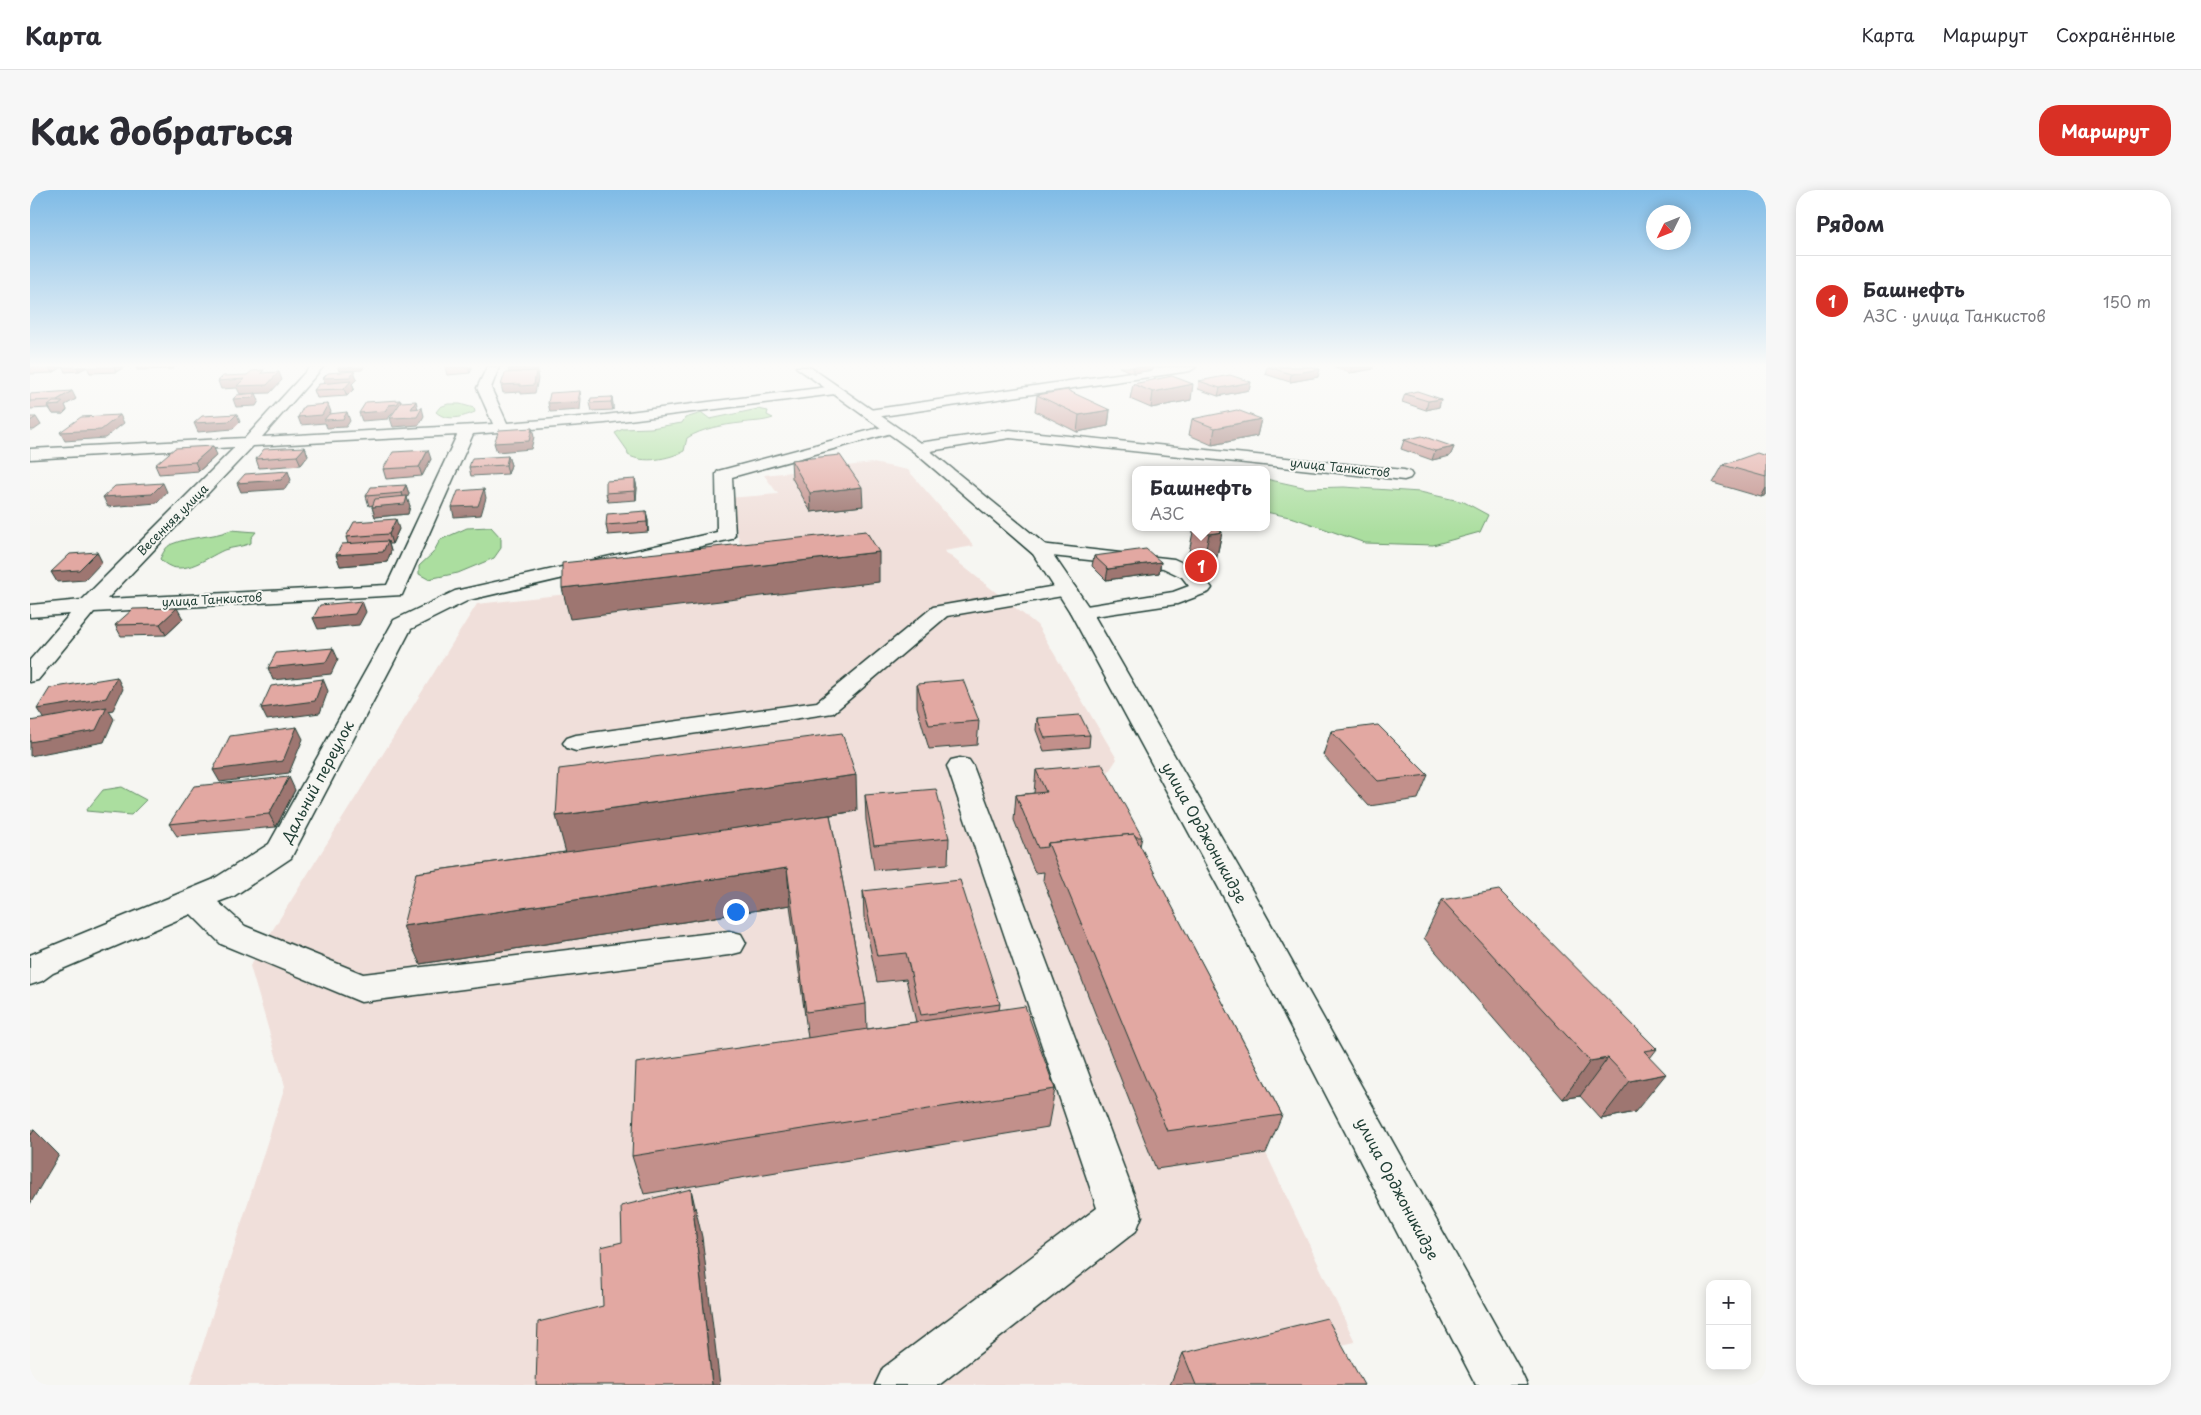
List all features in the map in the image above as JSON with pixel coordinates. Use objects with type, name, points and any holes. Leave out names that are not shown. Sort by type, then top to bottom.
[{"type":"street","name":"Весенняя улица","points":[[30,674],[88,606],[266,423]]},
{"type":"street","points":[[500,423],[502,428]]},
{"type":"street","points":[[30,454],[502,428],[562,423]]},
{"type":"street","name":"Дальний переулок","points":[[30,972],[41,964],[223,888],[280,851],[402,625],[462,595],[726,535],[724,474],[874,423]]},
{"type":"street","name":"улица Орджоникидзе","points":[[882,423],[918,448],[1040,550],[1074,601],[1238,894],[1502,1385]]},
{"type":"street","name":"улица Танкистов","points":[[30,611],[88,606],[395,591],[467,430]]},
{"type":"street","name":"улица Танкистов","points":[[918,448],[1010,434],[1404,475]]},
{"type":"street","points":[[576,743],[824,708],[940,611],[1074,601],[1177,598],[1202,588],[1189,573],[1166,563],[1040,550]]},
{"type":"street","points":[[900,1385],[1121,1216],[960,766]]},
{"type":"street","points":[[196,900],[233,935],[361,988],[729,943]]},
{"type":"shaded area","points":[[873,463],[908,470],[974,546],[944,551],[1037,625],[1117,759],[1098,788],[1127,871],[1266,1153],[1355,1342],[1307,1353],[1323,1385],[190,1385],[285,1086],[250,966],[477,604],[748,574],[728,498],[778,494],[764,475]]},
{"type":"green space","points":[[682,423],[740,423],[706,429],[687,438],[684,451],[664,458],[648,460],[628,455],[627,450],[615,433],[623,429],[651,428]]},
{"type":"green space","points":[[1270,480],[1307,488],[1344,487],[1420,492],[1464,502],[1488,515],[1480,532],[1433,545],[1365,543],[1294,518],[1270,513]]},
{"type":"green space","points":[[491,527],[501,538],[501,548],[494,558],[458,573],[428,579],[419,574],[419,566],[433,553],[440,540],[467,528]]},
{"type":"green space","points":[[231,530],[256,532],[251,538],[251,543],[224,550],[192,566],[175,568],[167,565],[160,559],[166,548],[172,544]]},
{"type":"green space","points":[[122,787],[146,800],[131,815],[86,811],[103,790]]},
{"type":"building","points":[[73,423],[110,423],[101,430],[60,432]]},
{"type":"building","points":[[1202,423],[1242,423],[1215,428]]},
{"type":"building","points":[[532,428],[529,441],[494,443],[499,430]]},
{"type":"building","points":[[1422,436],[1454,447],[1435,451],[1404,440]]},
{"type":"building","points":[[213,446],[195,462],[155,465],[175,448]]},
{"type":"building","points":[[305,447],[297,456],[256,459],[264,449]]},
{"type":"building","points":[[428,450],[419,467],[383,469],[393,452]]},
{"type":"building","points":[[1757,453],[1766,456],[1766,477],[1723,465]]},
{"type":"building","points":[[840,455],[862,487],[810,493],[791,460]]},
{"type":"building","points":[[508,456],[506,465],[469,467],[472,458]]},
{"type":"building","points":[[288,471],[281,480],[237,483],[245,474]]},
{"type":"building","points":[[635,479],[635,491],[606,493],[606,481]]},
{"type":"building","points":[[163,483],[152,494],[103,497],[115,486]]},
{"type":"building","points":[[406,485],[402,493],[366,496],[371,487]]},
{"type":"building","points":[[484,489],[478,506],[452,507],[458,491]]},
{"type":"building","points":[[407,496],[405,504],[372,507],[375,499]]},
{"type":"building","points":[[646,511],[647,522],[606,525],[607,514]]},
{"type":"building","points":[[396,519],[389,534],[346,537],[354,522]]},
{"type":"building","points":[[866,531],[879,552],[562,588],[562,563]]},
{"type":"building","points":[[1205,531],[1222,532],[1209,534]]},
{"type":"building","points":[[388,541],[383,552],[336,555],[342,544]]},
{"type":"building","points":[[1146,549],[1161,562],[1108,569],[1094,556]]},
{"type":"building","points":[[97,552],[79,570],[51,572],[70,554]]},
{"type":"building","points":[[362,601],[355,614],[313,618],[320,605]]},
{"type":"building","points":[[177,608],[160,624],[115,625],[133,609]]},
{"type":"building","points":[[333,648],[326,662],[268,668],[276,653]]},
{"type":"building","points":[[117,677],[106,698],[37,709],[50,688]]},
{"type":"building","points":[[323,679],[315,701],[261,708],[271,686]]},
{"type":"building","points":[[963,680],[979,721],[929,725],[917,684]]},
{"type":"building","points":[[107,707],[96,730],[30,742],[30,721]]},
{"type":"building","points":[[1080,715],[1090,735],[1045,738],[1037,718]]},
{"type":"building","points":[[1378,725],[1428,775],[1378,781],[1331,731]]},
{"type":"building","points":[[297,727],[283,761],[213,770],[230,736]]},
{"type":"building","points":[[842,733],[856,775],[556,816],[559,769]]},
{"type":"building","points":[[1102,764],[1142,837],[1136,837],[1134,834],[1048,843],[1047,847],[1038,848],[1016,795],[1046,792],[1036,770]]},
{"type":"building","points":[[289,777],[269,814],[169,824],[194,786]]},
{"type":"building","points":[[936,789],[949,838],[874,845],[865,795]]},
{"type":"building","points":[[830,815],[866,1004],[806,1012],[787,868],[403,926],[416,873]]},
{"type":"building","points":[[1134,834],[1282,1115],[1167,1131],[1048,843]]},
{"type":"building","points":[[960,880],[1000,1004],[921,1015],[906,953],[877,956],[863,891]]},
{"type":"building","points":[[1499,890],[1657,1049],[1644,1051],[1666,1074],[1630,1081],[1608,1058],[1590,1061],[1442,900]]},
{"type":"building","points":[[1025,1006],[1055,1089],[632,1156],[636,1063]]},
{"type":"building","points":[[691,1189],[712,1385],[536,1385],[538,1322],[603,1306],[601,1247],[622,1242],[621,1206]]},
{"type":"building","points":[[1327,1318],[1364,1385],[1196,1385],[1183,1353]]},
{"type":"place","name":"Башнефть","points":[[1201,566]]}]
